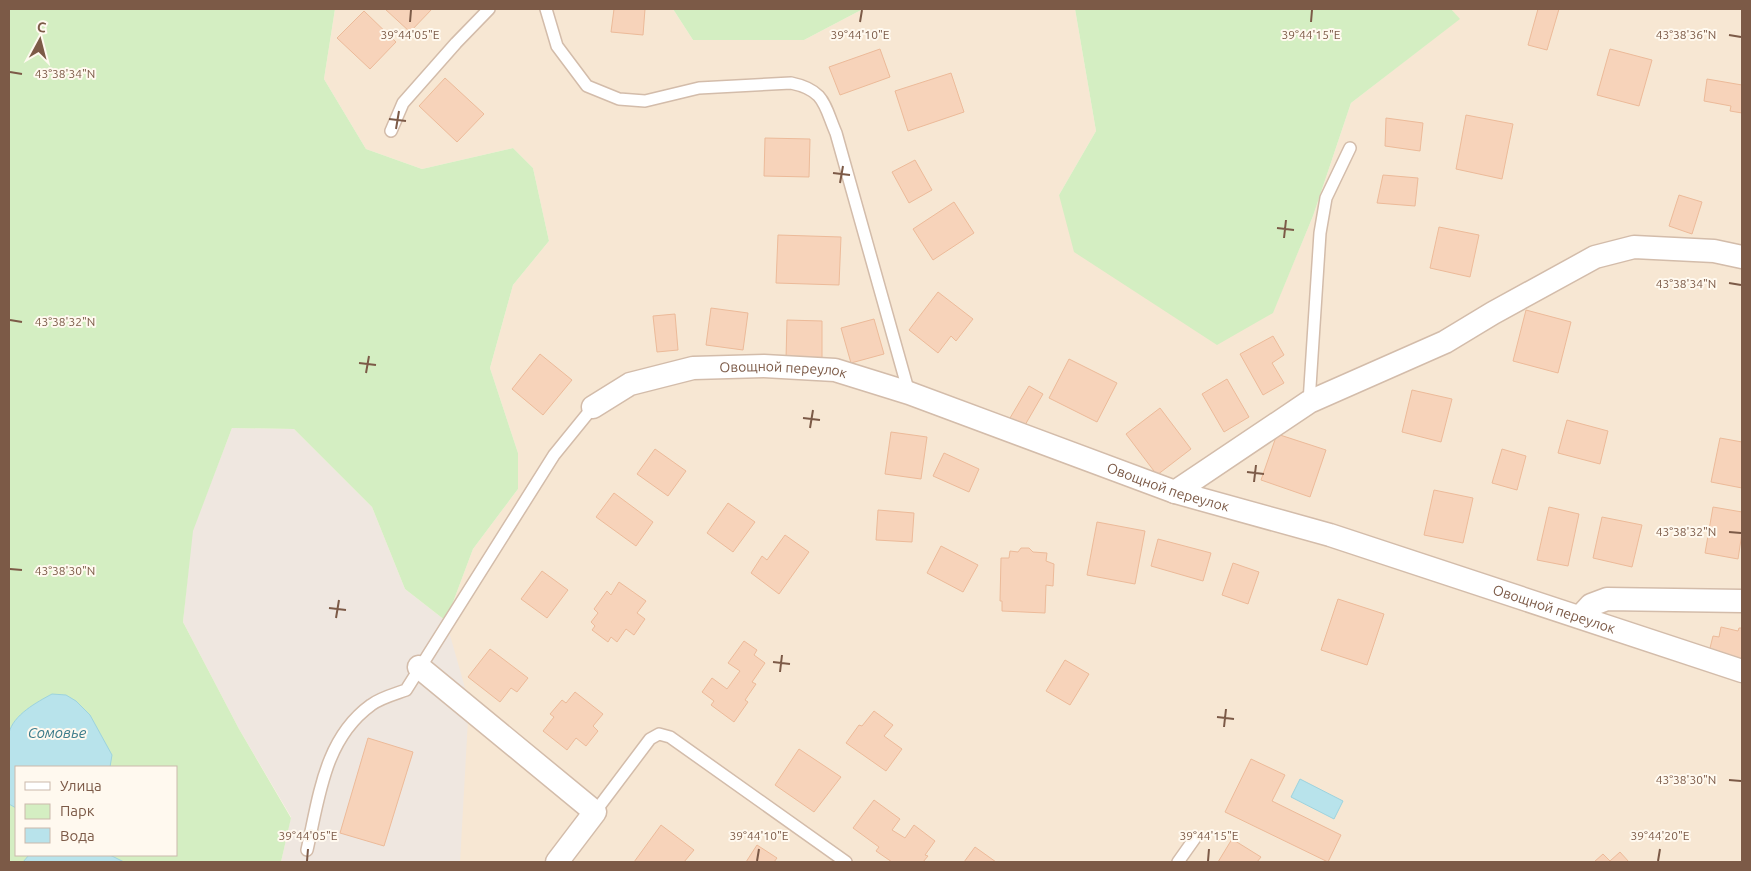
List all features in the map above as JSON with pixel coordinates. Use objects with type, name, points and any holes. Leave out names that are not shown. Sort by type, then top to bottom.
[{"type":"street","points":[[1175,492],[1309,402],[1446,342],[1595,257],[1634,247],[1714,251],[1742,257]]},
{"type":"street","name":"Овощной переулок","points":[[593,407],[630,384],[693,368],[764,366],[834,370],[909,392],[1175,492],[1330,535],[1742,671]]},
{"type":"street","points":[[1580,617],[1591,605],[1607,599],[1742,601]]},
{"type":"street","points":[[419,667],[595,812],[557,862]]},
{"type":"lane","points":[[391,131],[403,103],[489,9]]},
{"type":"lane","points":[[546,9],[557,46],[587,86],[619,99],[645,101],[698,88],[791,83],[805,86],[820,95],[836,134],[909,392]]},
{"type":"lane","points":[[1309,402],[1320,233],[1326,198],[1350,148]]},
{"type":"lane","points":[[307,850],[327,763],[344,731],[371,704],[406,690],[554,455],[593,407]]},
{"type":"lane","points":[[595,812],[650,739],[660,734],[670,737],[846,862]]},
{"type":"lane","points":[[1178,862],[1195,838]]},
{"type":"shaded area","points":[[335,9],[673,9],[693,40],[804,40],[863,9],[1075,9],[1096,131],[1059,195],[1273,312],[1313,216],[1351,103],[1459,19],[1451,9],[1742,9],[1742,862],[460,862],[460,832],[446,621],[473,549],[518,489],[518,453],[490,368],[513,285],[549,241],[533,168],[513,148],[422,169],[366,149],[324,79]]},
{"type":"shaded area","points":[[232,428],[294,429],[372,507],[405,589],[446,621],[469,702],[460,862],[281,862],[291,817],[239,729],[183,622],[192,532]]},
{"type":"green space","points":[[9,9],[335,9],[324,79],[366,149],[422,169],[513,148],[533,168],[549,241],[513,285],[490,368],[518,453],[518,489],[473,549],[446,621],[405,589],[372,507],[294,429],[232,428],[193,531],[183,622],[239,729],[291,818],[281,862],[9,862]]},
{"type":"green space","points":[[673,9],[863,9],[804,40],[693,40]]},
{"type":"green space","points":[[1075,9],[1451,9],[1460,19],[1351,103],[1313,216],[1273,313],[1217,345],[1074,252],[1059,195],[1096,131]]},
{"type":"water","name":"Сомовье","points":[[52,694],[66,695],[76,701],[90,715],[112,755],[110,766],[15,766],[15,807],[9,804],[7,758],[9,733],[15,720],[33,705]]},
{"type":"water","points":[[1300,779],[1343,801],[1334,819],[1291,797]]},
{"type":"water","points":[[28,856],[112,856],[124,862],[23,862]]},
{"type":"building","points":[[385,9],[432,9],[410,32]]},
{"type":"building","points":[[614,9],[645,9],[643,35],[611,32]]},
{"type":"building","points":[[1538,9],[1559,9],[1547,50],[1528,45]]},
{"type":"building","points":[[364,11],[396,42],[370,69],[337,38]]},
{"type":"building","points":[[880,49],[890,77],[840,95],[829,67]]},
{"type":"building","points":[[1610,49],[1652,60],[1639,106],[1597,95]]},
{"type":"building","points":[[951,73],[964,112],[908,131],[895,91]]},
{"type":"building","points":[[445,78],[484,114],[457,142],[419,106]]},
{"type":"building","points":[[1707,79],[1742,85],[1742,113],[1730,111],[1731,106],[1704,101]]},
{"type":"building","points":[[1466,115],[1513,124],[1502,179],[1456,169]]},
{"type":"building","points":[[1386,118],[1423,123],[1420,151],[1385,146]]},
{"type":"building","points":[[765,138],[810,139],[809,177],[764,176]]},
{"type":"building","points":[[915,160],[932,190],[909,203],[892,172]]},
{"type":"building","points":[[1383,175],[1418,178],[1415,206],[1377,203]]},
{"type":"building","points":[[1679,195],[1702,202],[1692,234],[1669,226]]},
{"type":"building","points":[[954,202],[974,233],[933,260],[913,229]]},
{"type":"building","points":[[1439,227],[1479,235],[1470,277],[1430,268]]},
{"type":"building","points":[[778,235],[841,237],[839,285],[776,283]]},
{"type":"building","points":[[938,292],[973,319],[956,341],[951,336],[938,353],[909,330]]},
{"type":"building","points":[[711,308],[748,313],[743,350],[706,345]]},
{"type":"building","points":[[1526,310],[1571,322],[1558,373],[1513,361]]},
{"type":"building","points":[[675,314],[678,350],[657,352],[653,316]]},
{"type":"building","points":[[874,319],[884,354],[851,363],[841,328]]},
{"type":"building","points":[[787,320],[822,321],[822,360],[786,359]]},
{"type":"building","points":[[1273,336],[1284,355],[1272,363],[1284,383],[1263,395],[1240,354]]},
{"type":"building","points":[[540,354],[572,380],[543,415],[512,389]]},
{"type":"building","points":[[1069,359],[1117,383],[1097,422],[1049,398]]},
{"type":"building","points":[[1227,379],[1249,417],[1224,432],[1202,394]]},
{"type":"building","points":[[1029,386],[1043,394],[1021,432],[1007,423]]},
{"type":"building","points":[[1412,390],[1452,399],[1441,442],[1402,432]]},
{"type":"building","points":[[1160,408],[1191,449],[1157,475],[1126,434]]},
{"type":"building","points":[[1567,420],[1608,431],[1600,464],[1558,453]]},
{"type":"building","points":[[891,432],[927,437],[921,479],[885,474]]},
{"type":"building","points":[[1277,434],[1326,450],[1310,497],[1261,480]]},
{"type":"building","points":[[1720,438],[1742,442],[1742,488],[1711,482]]},
{"type":"building","points":[[655,449],[686,471],[668,496],[637,474]]},
{"type":"building","points":[[1502,449],[1526,456],[1517,490],[1492,483]]},
{"type":"building","points":[[944,453],[979,469],[969,492],[933,476]]},
{"type":"building","points":[[1434,490],[1473,498],[1463,543],[1424,535]]},
{"type":"building","points":[[614,493],[653,522],[636,546],[596,517]]},
{"type":"building","points":[[728,503],[755,522],[733,552],[707,533]]},
{"type":"building","points":[[1549,507],[1579,514],[1568,566],[1537,560]]},
{"type":"building","points":[[1713,507],[1742,512],[1742,533],[1738,559],[1705,553]]},
{"type":"building","points":[[878,510],[914,513],[912,542],[876,540]]},
{"type":"building","points":[[1602,517],[1642,525],[1632,567],[1593,558]]},
{"type":"building","points":[[1097,522],[1145,531],[1135,584],[1087,575]]},
{"type":"building","points":[[785,535],[809,552],[779,594],[751,573],[762,556],[767,560]]},
{"type":"building","points":[[1158,539],[1211,553],[1203,581],[1151,566]]},
{"type":"building","points":[[941,546],[978,565],[963,592],[927,573]]},
{"type":"building","points":[[1021,548],[1029,548],[1033,552],[1047,553],[1046,561],[1054,564],[1053,586],[1046,585],[1045,613],[1002,611],[1002,601],[1000,601],[1001,558],[1009,558],[1010,551],[1018,552]]},
{"type":"building","points":[[1233,563],[1259,572],[1248,604],[1222,595]]},
{"type":"building","points":[[542,571],[568,590],[547,618],[521,599]]},
{"type":"building","points":[[619,582],[646,601],[637,613],[645,619],[634,635],[626,629],[617,642],[611,637],[608,642],[592,630],[595,626],[591,622],[598,613],[594,609],[607,591],[611,595]]},
{"type":"building","points":[[1338,599],[1384,614],[1367,665],[1321,650]]},
{"type":"building","points":[[1721,627],[1738,631],[1739,628],[1742,628],[1742,659],[1709,652],[1713,636],[1719,637]]},
{"type":"building","points":[[744,641],[757,650],[754,655],[765,663],[752,682],[756,684],[745,700],[748,702],[734,722],[711,705],[714,701],[702,692],[712,678],[727,689],[740,671],[728,663]]},
{"type":"building","points":[[490,649],[528,678],[517,692],[511,688],[500,702],[468,677]]},
{"type":"building","points":[[1065,660],[1089,674],[1070,705],[1046,691]]},
{"type":"building","points":[[575,692],[603,714],[593,726],[598,731],[586,746],[576,738],[567,750],[543,731],[554,717],[550,714],[562,700],[566,703]]},
{"type":"building","points":[[874,711],[893,725],[884,736],[902,749],[886,771],[846,743],[859,725],[862,726]]},
{"type":"building","points":[[368,738],[413,752],[384,846],[340,833]]},
{"type":"building","points":[[799,749],[841,777],[814,812],[775,785]]},
{"type":"building","points":[[1251,759],[1285,775],[1272,801],[1341,835],[1328,862],[1225,812]]},
{"type":"building","points":[[874,800],[900,819],[892,830],[905,838],[914,825],[935,841],[925,855],[928,856],[923,862],[892,862],[876,851],[879,847],[853,828]]},
{"type":"building","points":[[661,825],[694,850],[684,862],[634,862]]},
{"type":"building","points":[[1232,839],[1261,857],[1257,862],[1218,862]]},
{"type":"building","points":[[757,845],[777,858],[774,862],[746,862]]},
{"type":"building","points":[[975,847],[996,862],[964,862]]},
{"type":"building","points":[[1620,852],[1629,862],[1594,862],[1603,854],[1610,861]]}]
